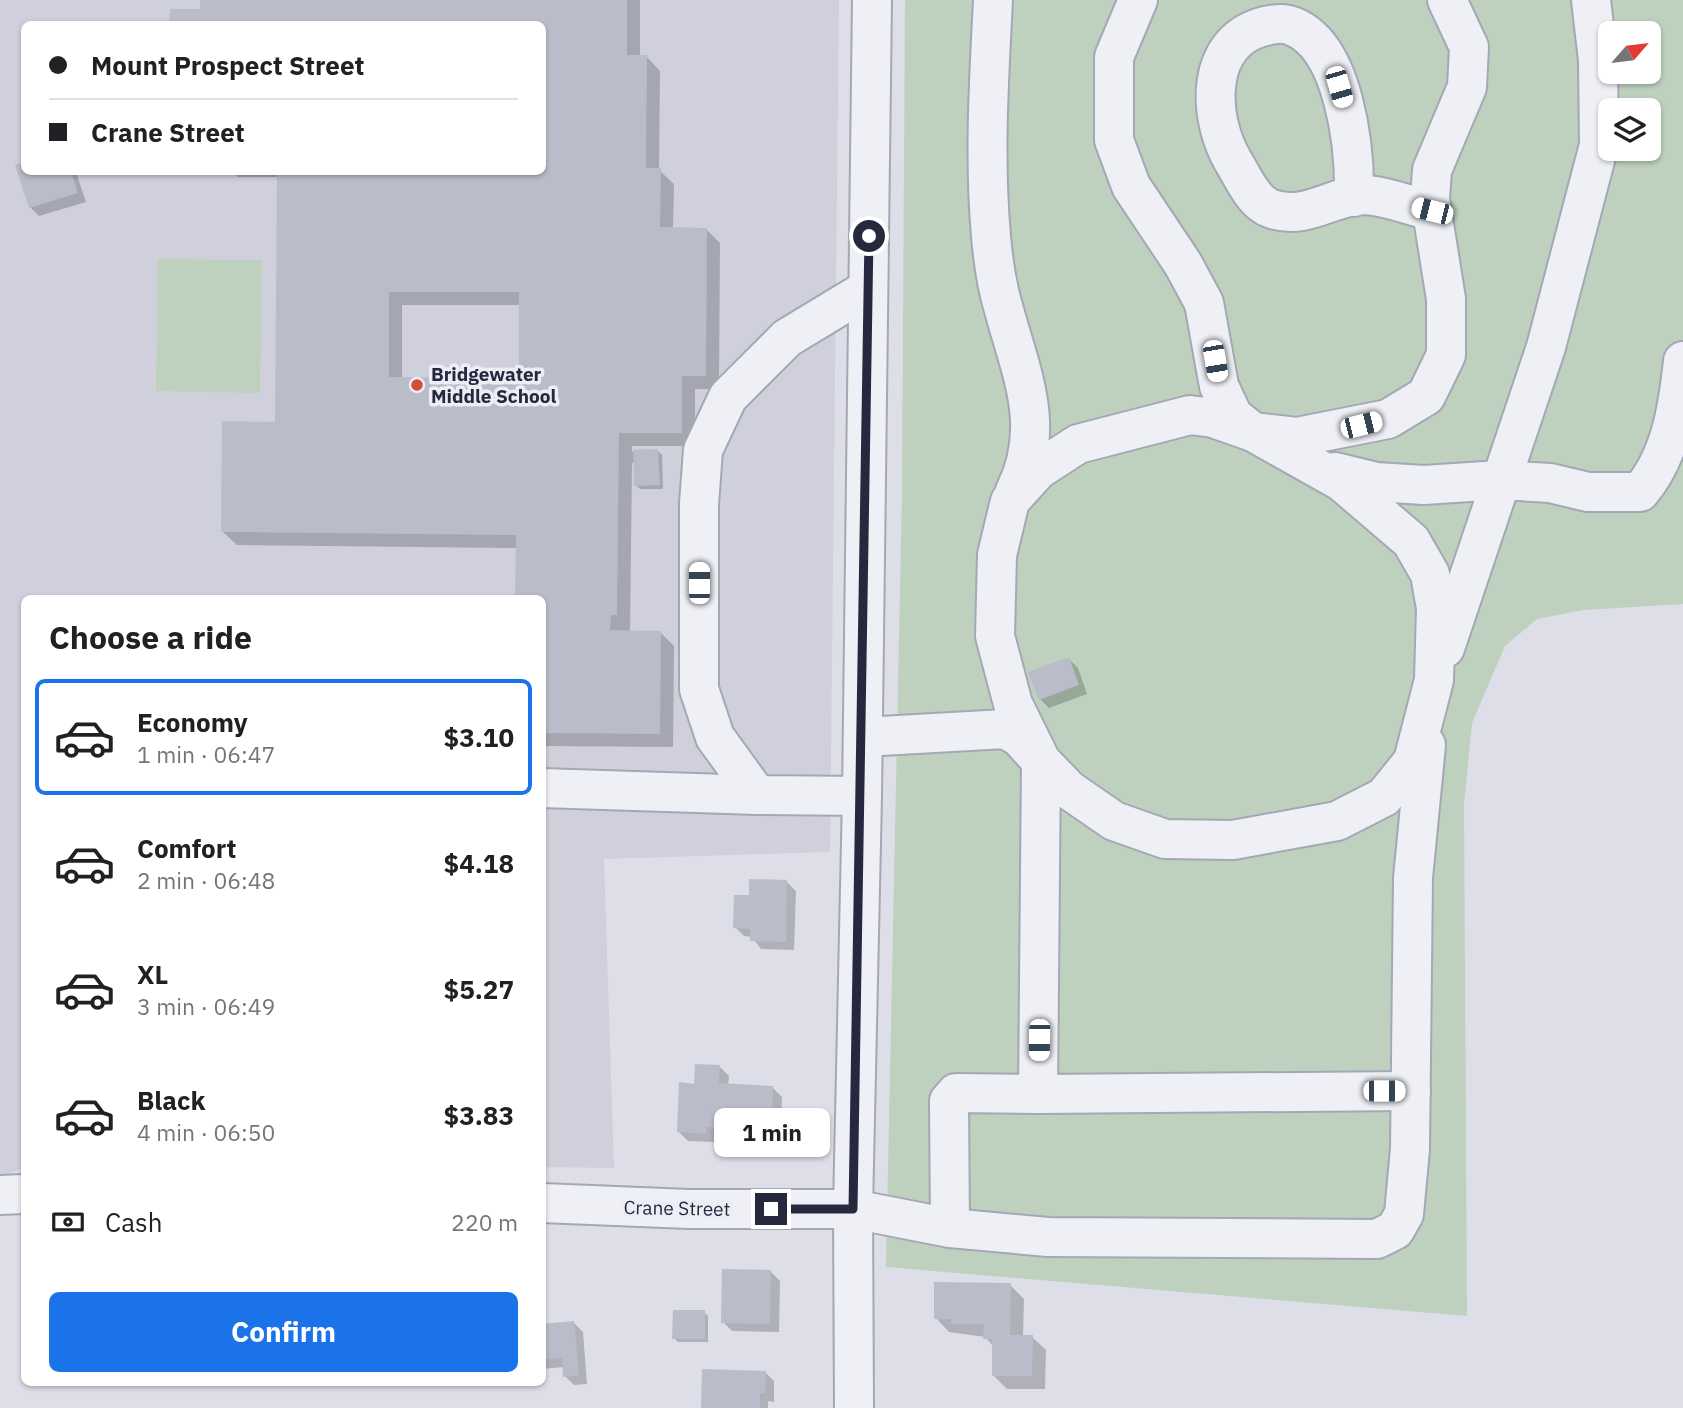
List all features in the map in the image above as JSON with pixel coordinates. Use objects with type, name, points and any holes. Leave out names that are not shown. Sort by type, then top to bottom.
[{"type":"street","points":[[854,1408],[853,1209],[863,737],[872,0]]},
{"type":"street","points":[[993,0],[989,76],[991,236],[1003,307],[1022,370],[1031,415],[1030,449],[1025,470],[1010,501],[997,555],[995,636],[1013,704],[1041,761],[1038,1094]]},
{"type":"street","points":[[1138,0],[1114,57],[1114,140],[1131,186],[1183,264],[1204,303],[1219,386],[1233,416],[1254,432],[1342,482],[1380,511],[1411,541],[1430,574],[1436,608],[1434,680]]},
{"type":"street","points":[[1010,501],[1038,470],[1077,444],[1137,427],[1190,415],[1213,418],[1254,432],[1297,437],[1335,432],[1388,419],[1426,396],[1446,355],[1446,299],[1432,211],[1432,170],[1467,87],[1469,47],[1447,0]]},
{"type":"street","points":[[863,737],[1005,729],[1019,737],[1069,790],[1114,821],[1165,839],[1234,840],[1338,821],[1384,797],[1413,761],[1434,680],[1546,347],[1599,145],[1598,60],[1591,0]]},
{"type":"street","points":[[1353,197],[1355,156],[1334,70],[1310,38],[1291,25],[1262,25],[1237,37],[1224,55],[1214,88],[1223,144],[1252,194],[1271,209],[1300,213],[1361,195],[1432,211]]},
{"type":"street","points":[[757,795],[715,737],[699,689],[699,504],[703,450],[728,397],[787,338],[868,289]]},
{"type":"street","points":[[1316,467],[1377,482],[1424,485],[1500,480],[1550,483],[1588,492],[1640,492],[1656,474],[1678,411],[1683,361]]},
{"type":"street","name":"Crane Street","points":[[546,1203],[689,1209],[853,1209],[950,1228],[1048,1237],[1377,1239],[1395,1230],[1404,1214],[1410,1149],[1413,878],[1419,797],[1434,680]]},
{"type":"street","points":[[546,788],[862,796]]},
{"type":"street","points":[[950,1228],[949,1101],[956,1093],[1411,1091]]},
{"type":"street","points":[[0,1195],[21,1194]]},
{"type":"shaded area","name":"Bridgewater Middle School","points":[[0,0],[839,0],[830,852],[604,859],[614,1168],[546,1167],[546,595],[21,595],[21,1169],[0,1177]]},
{"type":"green space","points":[[905,0],[1683,0],[1683,604],[1583,610],[1537,619],[1505,646],[1472,723],[1464,805],[1467,1316],[886,1267],[902,494]]},
{"type":"green space","points":[[158,259],[262,260],[260,393],[156,391]]},
{"type":"building","points":[[200,0],[627,0],[627,55],[647,55],[646,168],[661,168],[660,227],[707,228],[706,376],[682,376],[682,433],[619,433],[617,615],[611,615],[610,630],[661,631],[660,734],[546,733],[546,595],[515,595],[516,535],[221,532],[222,421],[275,422],[277,175],[546,175],[546,21],[169,21],[170,9],[200,9]],"holes":[[[389,292],[519,292],[519,378],[389,377]]]},
{"type":"building","points":[[21,163],[21,175],[72,175],[78,193],[29,208],[15,165]]},
{"type":"building","points":[[658,449],[660,485],[634,486],[633,450]]},
{"type":"building","points":[[1069,657],[1079,685],[1039,700],[1028,672]]},
{"type":"building","points":[[749,879],[787,880],[786,942],[750,941],[750,929],[733,928],[734,895],[749,895]]},
{"type":"building","points":[[695,1064],[720,1065],[719,1083],[773,1086],[772,1117],[732,1115],[731,1128],[706,1127],[706,1134],[677,1132],[679,1082],[694,1084]]},
{"type":"building","points":[[722,1269],[771,1270],[770,1324],[721,1323]]},
{"type":"building","points":[[934,1282],[1011,1283],[1010,1335],[1033,1335],[1032,1376],[992,1376],[992,1339],[983,1339],[984,1324],[951,1324],[951,1319],[934,1319]]},
{"type":"building","points":[[673,1310],[705,1310],[705,1339],[672,1339]]},
{"type":"building","points":[[574,1321],[579,1375],[563,1377],[562,1358],[546,1360],[546,1324]]},
{"type":"building","points":[[702,1369],[766,1371],[765,1393],[760,1393],[760,1408],[701,1408]]},
{"type":"place","name":"Bridgewater Middle School","points":[[417,385]]},
{"type":"route","points":[[771,1209],[853,1209],[862,796],[869,236]]}]
